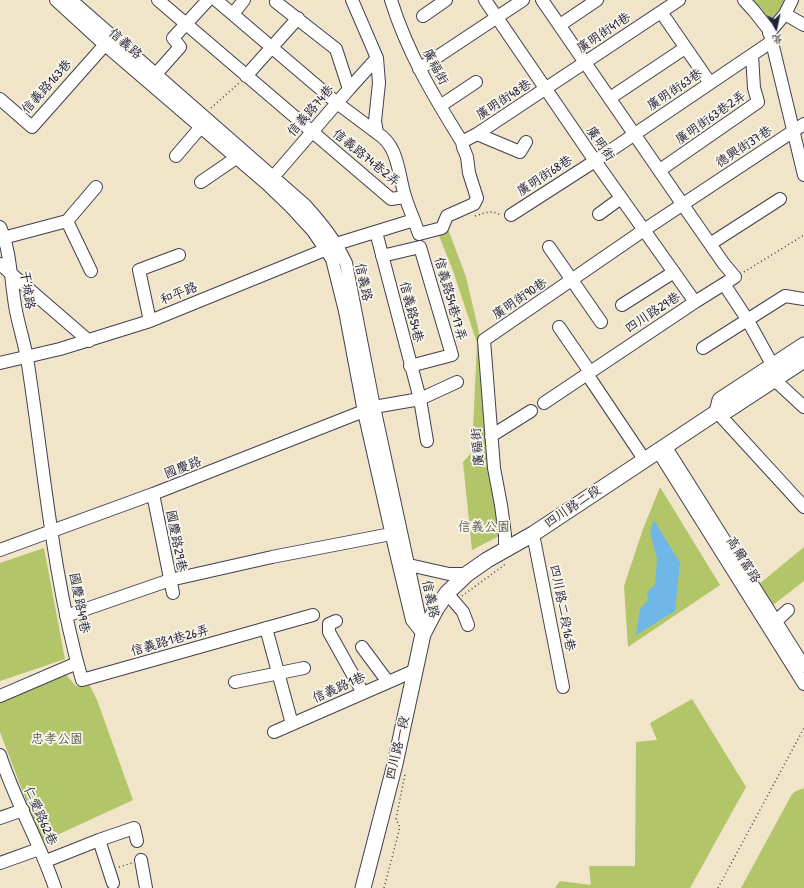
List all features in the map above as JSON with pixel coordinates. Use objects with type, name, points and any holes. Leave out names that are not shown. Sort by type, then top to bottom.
[{"type":"main road","name":"四川路二段","points":[[436,609],[450,597],[467,574],[487,560],[508,555],[533,534],[644,459],[717,412],[728,410],[775,372],[804,345]]},
{"type":"main road","name":"四川路二段","points":[[775,372],[804,360]]},
{"type":"main road","name":"四川路一段","points":[[363,888],[395,764],[423,634],[436,609]]},
{"type":"street","name":"信義路","points":[[56,0],[108,41],[270,181],[313,232],[332,247],[346,263],[369,410],[395,549],[412,620],[423,634]]},
{"type":"street","name":"信義路","points":[[71,0],[108,41],[156,74],[187,101],[201,122],[236,158],[270,181]]},
{"type":"street","name":"信義路74巷2弄","points":[[158,0],[391,199],[405,197]]},
{"type":"street","points":[[156,74],[180,46],[173,38],[208,0]]},
{"type":"street","points":[[216,0],[337,103],[384,137],[396,157],[405,197],[414,220],[332,247]]},
{"type":"street","points":[[233,14],[244,0]]},
{"type":"street","points":[[277,0],[276,2],[336,49],[349,89]]},
{"type":"street","points":[[352,0],[377,58],[379,83],[375,121],[377,133]]},
{"type":"street","name":"廣福街","points":[[392,0],[403,35],[419,69],[462,142],[467,157],[469,173],[477,198],[474,204],[447,216],[442,228],[419,234],[414,220]]},
{"type":"street","points":[[423,16],[446,0]]},
{"type":"street","name":"廣明街","points":[[485,0],[595,161],[695,302]]},
{"type":"street","points":[[419,69],[523,0]]},
{"type":"street","points":[[542,0],[710,244],[735,277]]},
{"type":"street","points":[[560,25],[597,0]]},
{"type":"street","name":"廣明街41巷","points":[[545,89],[679,0]]},
{"type":"street","points":[[744,0],[768,30],[804,172]]},
{"type":"street","name":"廣明街63巷","points":[[595,161],[752,55],[770,38],[786,14],[792,0]]},
{"type":"street","points":[[661,12],[710,83]]},
{"type":"street","points":[[786,14],[804,25]]},
{"type":"street","points":[[246,76],[298,18]]},
{"type":"street","name":"信義路163巷","points":[[0,99],[32,127],[108,41]]},
{"type":"street","points":[[610,98],[685,48]]},
{"type":"street","name":"廣明街63巷2弄","points":[[660,170],[758,102],[754,88],[752,55]]},
{"type":"street","name":"信義路74巷","points":[[270,181],[311,132],[377,58]]},
{"type":"street","points":[[440,106],[476,82]]},
{"type":"street","name":"廣明街48巷","points":[[462,142],[477,134],[545,89]]},
{"type":"street","points":[[176,156],[201,122]]},
{"type":"street","name":"德興街37巷","points":[[683,205],[804,124]]},
{"type":"street","name":"廣明街48巷","points":[[477,134],[520,152],[526,142]]},
{"type":"street","points":[[201,182],[236,158]]},
{"type":"street","name":"廣明街68巷","points":[[511,215],[595,161]]},
{"type":"street","points":[[2,232],[67,221],[96,188]]},
{"type":"street","points":[[599,214],[621,198]]},
{"type":"street","points":[[710,244],[780,199]]},
{"type":"street","name":"廣明街90巷","points":[[484,340],[644,230],[683,205]]},
{"type":"street","points":[[67,221],[91,271]]},
{"type":"street","name":"干城路","points":[[2,232],[16,310],[27,356]]},
{"type":"street","name":"信義路54巷","points":[[376,232],[410,366],[420,399],[428,441]]},
{"type":"street","name":"和平路","points":[[0,363],[60,350],[150,321],[332,247]]},
{"type":"street","name":"信義路54巷17弄","points":[[382,256],[420,247],[452,354],[410,366]]},
{"type":"street","points":[[549,247],[601,322]]},
{"type":"street","points":[[150,321],[139,270],[179,254]]},
{"type":"street","points":[[0,264],[89,341]]},
{"type":"street","points":[[622,305],[674,272]]},
{"type":"street","name":"四川路29巷","points":[[544,403],[735,277]]},
{"type":"street","points":[[724,284],[747,319],[775,372],[778,383],[804,406]]},
{"type":"street","points":[[703,348],[785,296],[804,299]]},
{"type":"street","points":[[559,327],[644,459]]},
{"type":"street","name":"廣福街","points":[[484,340],[494,468],[508,555]]},
{"type":"street","points":[[27,356],[51,531]]},
{"type":"street","name":"國慶路","points":[[0,550],[153,494],[369,410],[420,399],[457,382]]},
{"type":"street","name":"信義路","points":[[369,410],[409,565],[423,634]]},
{"type":"street","points":[[491,436],[531,411]]},
{"type":"street","points":[[717,412],[804,507]]},
{"type":"street","name":"高爾富路","points":[[661,448],[776,621],[804,666]]},
{"type":"street","name":"高爾富路","points":[[661,448],[804,684]]},
{"type":"street","name":"國慶路29巷","points":[[153,494],[173,593]]},
{"type":"street","name":"國慶路49巷","points":[[51,531],[66,616],[82,680]]},
{"type":"street","points":[[66,616],[170,580],[272,557],[392,534]]},
{"type":"street","name":"四川路二段16巷","points":[[533,534],[563,687]]},
{"type":"street","points":[[395,549],[403,560],[409,565],[449,574],[467,574]]},
{"type":"street","points":[[450,597],[464,612],[468,625]]},
{"type":"street","points":[[776,621],[788,610]]},
{"type":"street","name":"信義路1巷26弄","points":[[82,680],[313,615]]},
{"type":"street","points":[[336,622],[329,624],[329,632],[363,692]]},
{"type":"street","points":[[266,628],[292,724]]},
{"type":"street","points":[[362,647],[388,682]]},
{"type":"street","points":[[0,696],[77,663]]},
{"type":"street","points":[[235,682],[304,668]]},
{"type":"street","name":"信義路1巷","points":[[274,732],[416,670]]},
{"type":"street","name":"仁愛路62巷","points":[[0,755],[3,776],[23,810],[46,861],[55,888]]},
{"type":"street","points":[[0,818],[23,810]]},
{"type":"street","points":[[46,861],[134,828],[137,841]]},
{"type":"street","points":[[99,840],[113,883]]},
{"type":"street","points":[[0,863],[39,848]]},
{"type":"street","points":[[141,860],[146,888]]},
{"type":"path","points":[[201,122],[246,76]]},
{"type":"path","points":[[470,217],[492,211],[506,220],[511,215]]},
{"type":"path","points":[[735,277],[804,235]]},
{"type":"path","points":[[450,597],[508,555]]},
{"type":"path","points":[[718,888],[804,728]]},
{"type":"path","points":[[384,888],[400,827],[396,818],[406,773]]},
{"type":"path","points":[[109,870],[141,860]]},
{"type":"green space","points":[[744,0],[791,0],[769,30]]},
{"type":"green space","name":"信義公園","points":[[448,229],[466,277],[479,332],[483,402],[499,536],[472,550],[463,462],[472,452],[477,343],[452,268],[437,231]]},
{"type":"green space","points":[[660,487],[720,585],[628,647],[624,586],[643,529]]},
{"type":"green space","points":[[804,547],[804,581],[773,605],[758,585]]},
{"type":"green space","points":[[44,548],[65,659],[0,681],[0,563]]},
{"type":"green space","name":"忠孝公園","points":[[59,667],[76,686],[88,682],[97,700],[133,800],[42,842],[0,732],[0,691]]},
{"type":"green space","points":[[692,699],[746,787],[690,888],[555,888],[560,881],[591,885],[589,866],[635,866],[636,742],[657,740],[650,723]]},
{"type":"green space","points":[[804,788],[804,888],[741,888],[792,794]]},
{"type":"water","points":[[654,520],[680,563],[675,611],[636,635],[640,609],[648,600],[647,592],[655,585],[657,559],[650,532]]}]
